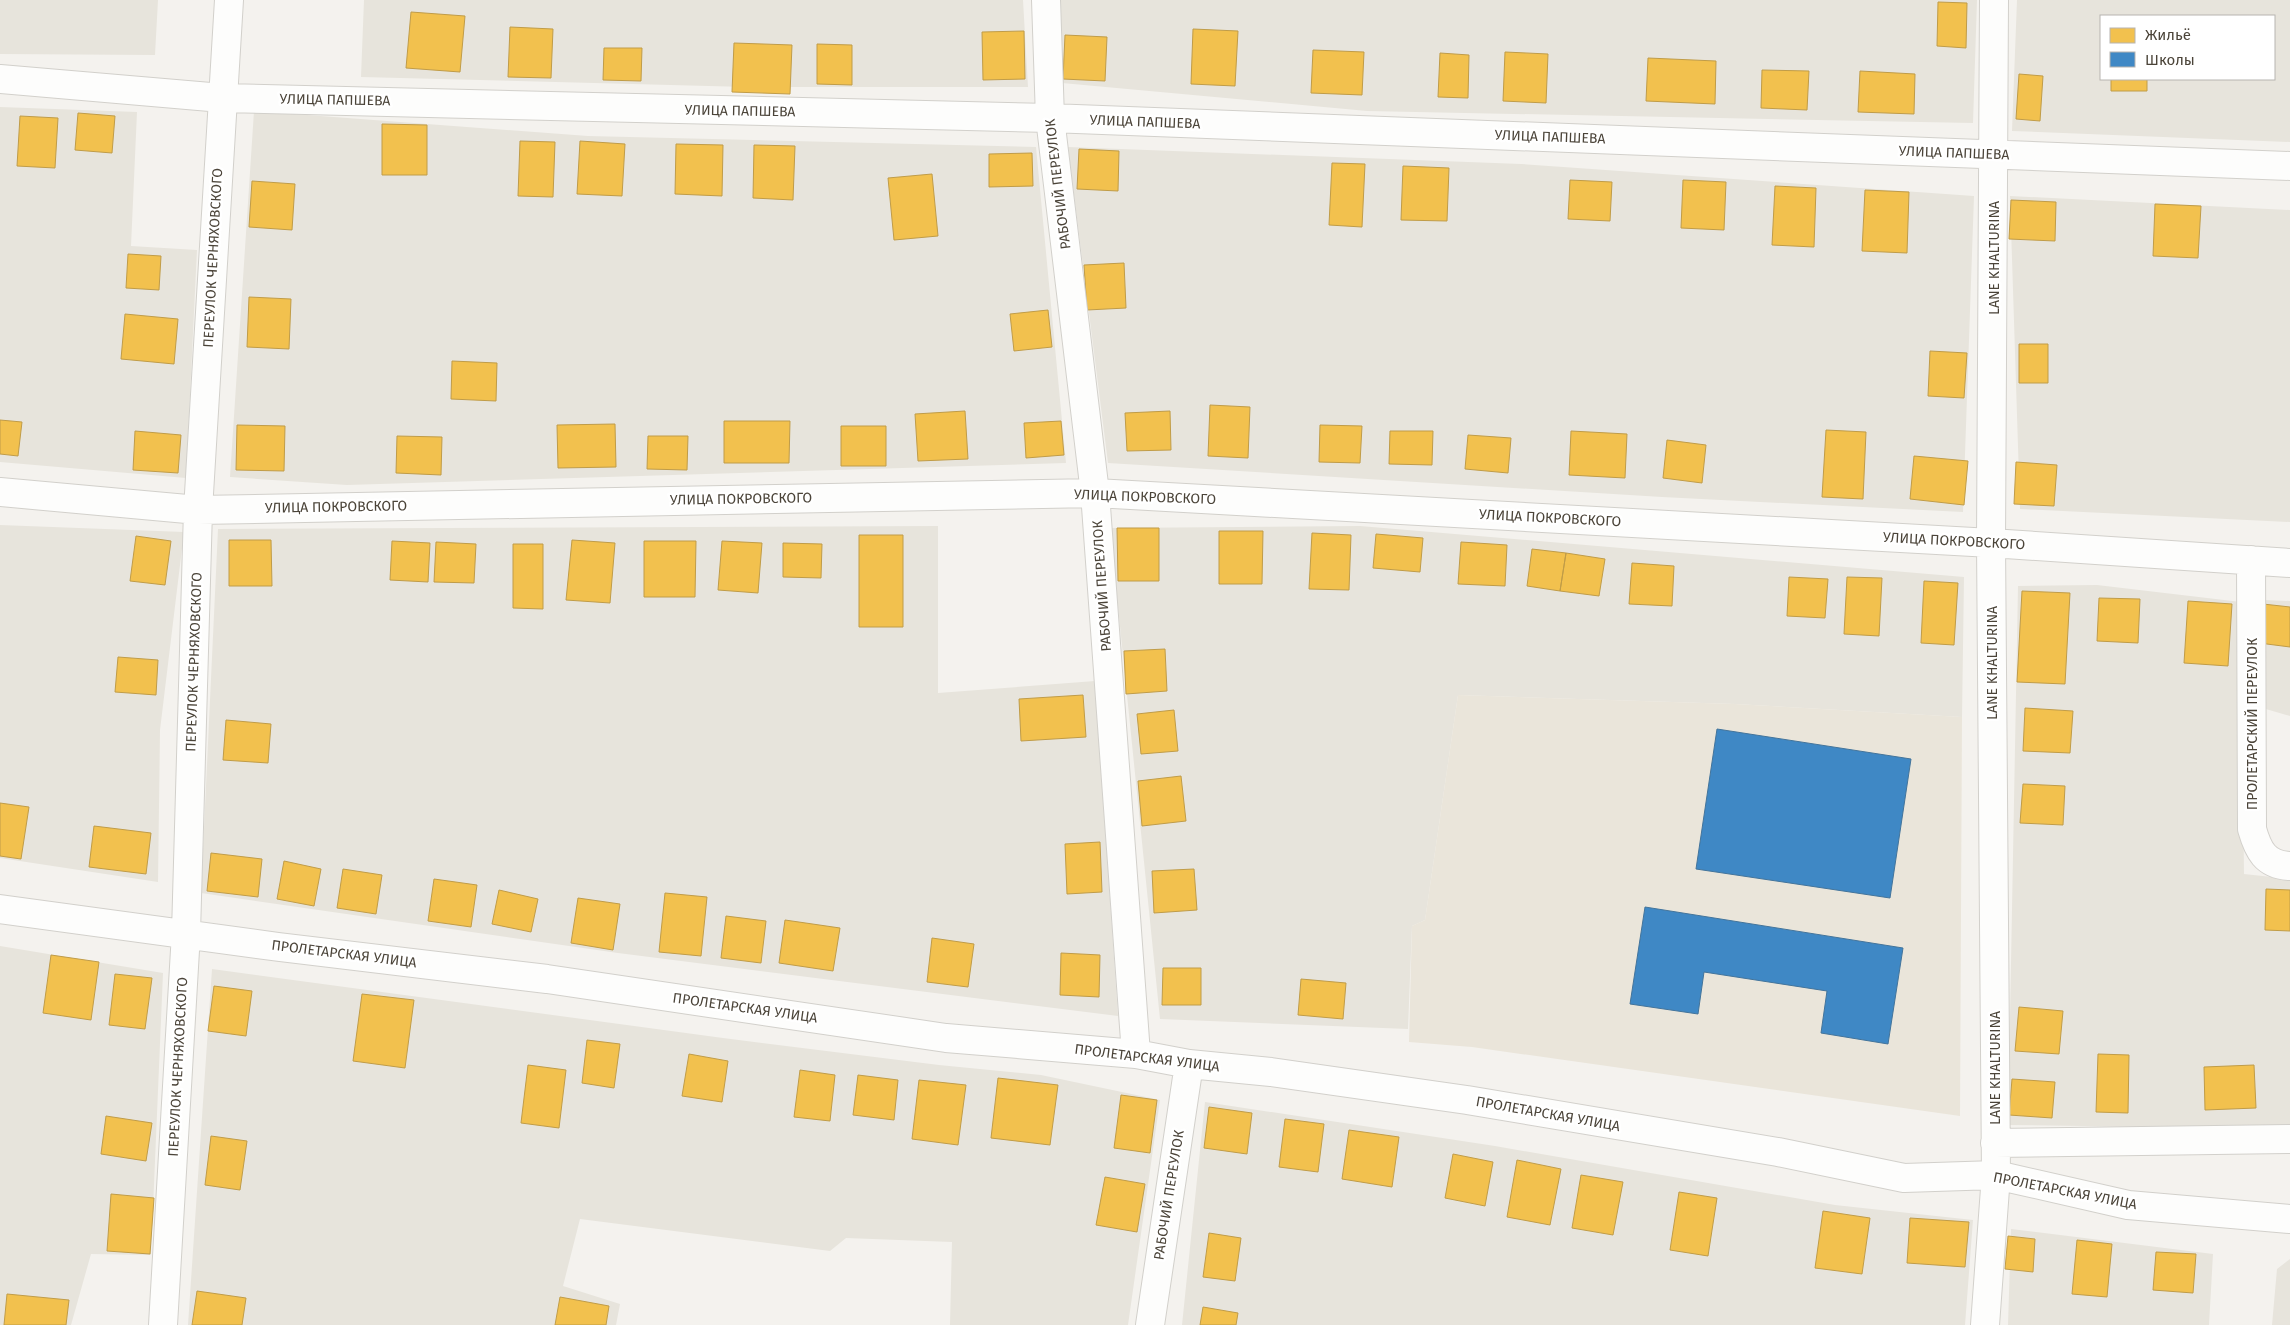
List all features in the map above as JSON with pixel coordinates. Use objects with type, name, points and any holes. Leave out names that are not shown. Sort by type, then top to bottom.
[{"type":"street","name":"ПЕРЕУЛОК ЧЕРНЯХОВСКОГО","points":[[163,1325],[186,934],[198,510],[229,0]]},
{"type":"street","name":"РАБОЧИЙ ПЕРЕУЛОК","points":[[1046,0],[1050,118],[1095,493],[1136,1054]]},
{"type":"street","name":"LANE KHALTURINA","points":[[1985,1325],[1996,1175],[1991,543],[1994,0]]},
{"type":"street","name":"УЛИЦА ПАПШЕВА","points":[[0,79],[222,98],[1050,118],[2290,166]]},
{"type":"street","name":"УЛИЦА ПОКРОВСКОГО","points":[[0,492],[198,510],[1095,493],[1991,543],[2290,563]]},
{"type":"street","name":"ПРОЛЕТАРСКИЙ ПЕРЕУЛОК","points":[[2251,560],[2252,828],[2258,848],[2268,860],[2290,866]]},
{"type":"street","name":"ПРОЛЕТАРСКАЯ УЛИЦА","points":[[0,909],[547,979],[946,1038],[1136,1054],[1189,1064],[1271,1072],[1467,1100],[1778,1152],[1904,1178],[1996,1175],[2128,1205],[2290,1219]]},
{"type":"street","name":"РАБОЧИЙ ПЕРЕУЛОК","points":[[1150,1325],[1189,1064]]},
{"type":"street","points":[[1996,1143],[2290,1139]]},
{"type":"shaded area","points":[[0,0],[158,0],[155,55],[0,54]]},
{"type":"shaded area","points":[[364,0],[1023,0],[1028,87],[747,87],[361,77]]},
{"type":"shaded area","points":[[1060,0],[1977,0],[1973,123],[1367,111],[1062,83]]},
{"type":"shaded area","points":[[2017,0],[2290,0],[2290,142],[2012,131]]},
{"type":"shaded area","points":[[0,107],[137,112],[131,246],[197,250],[186,478],[0,462]]},
{"type":"shaded area","points":[[254,111],[588,136],[1036,147],[1066,463],[347,485],[230,477]]},
{"type":"shaded area","points":[[1068,147],[1521,164],[1974,196],[1963,512],[1662,497],[1108,463]]},
{"type":"shaded area","points":[[2010,196],[2290,210],[2290,522],[2020,509]]},
{"type":"shaded area","points":[[0,525],[184,532],[160,730],[158,882],[0,858]]},
{"type":"shaded area","points":[[938,526],[938,693],[1095,681],[1118,1016],[618,953],[201,893],[218,529]]},
{"type":"shaded area","points":[[1360,526],[1964,577],[1962,717],[1735,704],[1458,695],[1425,920],[1412,926],[1408,1029],[1160,1019],[1110,528]]},
{"type":"shaded area","points":[[2097,585],[2241,602],[2244,874],[2290,879],[2290,1129],[2008,1125],[2018,586]]},
{"type":"shaded area","points":[[2263,600],[2290,601],[2290,716],[2259,707]]},
{"type":"shaded area","points":[[1458,695],[1735,704],[1962,717],[1960,1116],[1472,1047],[1409,1042],[1412,926],[1425,920]]},
{"type":"shaded area","points":[[0,946],[163,973],[151,1255],[91,1254],[71,1325],[0,1325]]},
{"type":"shaded area","points":[[212,969],[723,1038],[939,1065],[1041,1075],[1160,1100],[1128,1325],[950,1325],[952,1242],[846,1238],[830,1251],[580,1219],[563,1286],[620,1304],[616,1325],[188,1325]]},
{"type":"shaded area","points":[[1205,1102],[1495,1146],[1835,1205],[1973,1220],[1965,1325],[1182,1325]]},
{"type":"shaded area","points":[[2011,1229],[2213,1254],[2209,1325],[2008,1325]]},
{"type":"shaded area","points":[[2290,1259],[2290,1325],[2272,1325],[2277,1269]]},
{"type":"building: Жильё","points":[[1938,2],[1967,3],[1966,48],[1937,46]]},
{"type":"building: Жильё","points":[[411,12],[465,16],[460,72],[406,68]]},
{"type":"building: Жильё","points":[[510,27],[553,29],[551,78],[508,77]]},
{"type":"building: Жильё","points":[[1193,29],[1238,31],[1235,86],[1191,84]]},
{"type":"building: Жильё","points":[[1024,31],[1025,79],[983,80],[982,32]]},
{"type":"building: Жильё","points":[[1065,35],[1107,37],[1105,81],[1063,79]]},
{"type":"building: Жильё","points":[[734,43],[792,45],[790,94],[732,92]]},
{"type":"building: Жильё","points":[[817,44],[852,45],[852,85],[817,84]]},
{"type":"building: Жильё","points":[[604,48],[642,48],[641,81],[603,80]]},
{"type":"building: Жильё","points":[[1313,50],[1364,52],[1362,95],[1311,93]]},
{"type":"building: Жильё","points":[[1505,52],[1548,54],[1546,103],[1503,101]]},
{"type":"building: Жильё","points":[[1440,53],[1469,55],[1468,98],[1438,97]]},
{"type":"building: Жильё","points":[[1648,58],[1716,61],[1715,104],[1646,101]]},
{"type":"building: Жильё","points":[[1762,70],[1809,71],[1807,110],[1761,108]]},
{"type":"building: Жильё","points":[[1860,71],[1915,74],[1914,114],[1858,112]]},
{"type":"building: Жильё","points":[[2019,74],[2043,76],[2040,121],[2016,119]]},
{"type":"building: Жильё","points":[[2111,80],[2147,80],[2147,91],[2111,91]]},
{"type":"building: Жильё","points":[[78,113],[115,116],[112,153],[75,150]]},
{"type":"building: Жильё","points":[[20,116],[58,118],[55,168],[17,166]]},
{"type":"building: Жильё","points":[[382,124],[427,125],[427,175],[382,175]]},
{"type":"building: Жильё","points":[[520,141],[555,142],[553,197],[518,196]]},
{"type":"building: Жильё","points":[[580,141],[625,144],[622,196],[577,194]]},
{"type":"building: Жильё","points":[[676,144],[723,145],[722,196],[675,194]]},
{"type":"building: Жильё","points":[[754,145],[795,146],[793,200],[753,198]]},
{"type":"building: Жильё","points":[[1079,149],[1119,151],[1118,191],[1077,189]]},
{"type":"building: Жильё","points":[[1032,153],[1033,186],[989,187],[989,154]]},
{"type":"building: Жильё","points":[[1332,163],[1365,164],[1362,227],[1329,225]]},
{"type":"building: Жильё","points":[[1403,166],[1449,168],[1447,221],[1401,220]]},
{"type":"building: Жильё","points":[[932,174],[938,236],[894,240],[888,178]]},
{"type":"building: Жильё","points":[[1570,180],[1612,182],[1610,221],[1568,219]]},
{"type":"building: Жильё","points":[[1683,180],[1726,182],[1724,230],[1681,228]]},
{"type":"building: Жильё","points":[[252,181],[295,184],[292,230],[249,227]]},
{"type":"building: Жильё","points":[[1775,186],[1816,188],[1814,247],[1772,245]]},
{"type":"building: Жильё","points":[[1865,190],[1909,192],[1907,253],[1862,251]]},
{"type":"building: Жильё","points":[[2011,200],[2056,202],[2055,241],[2009,239]]},
{"type":"building: Жильё","points":[[2155,204],[2201,206],[2198,258],[2153,256]]},
{"type":"building: Жильё","points":[[128,254],[161,256],[159,290],[126,288]]},
{"type":"building: Жильё","points":[[1124,263],[1126,308],[1087,310],[1084,265]]},
{"type":"building: Жильё","points":[[249,297],[291,299],[289,349],[247,347]]},
{"type":"building: Жильё","points":[[1048,310],[1052,347],[1014,351],[1010,314]]},
{"type":"building: Жильё","points":[[125,314],[178,319],[174,364],[121,359]]},
{"type":"building: Жильё","points":[[2019,344],[2048,344],[2048,383],[2019,383]]},
{"type":"building: Жильё","points":[[1930,351],[1967,353],[1964,398],[1928,396]]},
{"type":"building: Жильё","points":[[452,361],[497,363],[496,401],[451,399]]},
{"type":"building: Жильё","points":[[1210,405],[1250,407],[1248,458],[1208,456]]},
{"type":"building: Жильё","points":[[965,411],[968,459],[918,461],[915,414]]},
{"type":"building: Жильё","points":[[1170,411],[1171,450],[1127,451],[1125,413]]},
{"type":"building: Жильё","points":[[0,420],[22,422],[18,456],[0,454]]},
{"type":"building: Жильё","points":[[724,421],[790,421],[789,463],[724,463]]},
{"type":"building: Жильё","points":[[1061,421],[1064,455],[1026,458],[1024,423]]},
{"type":"building: Жильё","points":[[615,424],[616,467],[558,468],[557,425]]},
{"type":"building: Жильё","points":[[237,425],[285,426],[284,471],[236,470]]},
{"type":"building: Жильё","points":[[1320,425],[1362,426],[1360,463],[1319,462]]},
{"type":"building: Жильё","points":[[841,426],[886,426],[886,466],[841,466]]},
{"type":"building: Жильё","points":[[1826,430],[1866,432],[1863,499],[1822,497]]},
{"type":"building: Жильё","points":[[135,431],[181,435],[178,473],[133,470]]},
{"type":"building: Жильё","points":[[1390,431],[1433,431],[1432,465],[1389,464]]},
{"type":"building: Жильё","points":[[1571,431],[1627,434],[1625,478],[1569,475]]},
{"type":"building: Жильё","points":[[1468,435],[1511,438],[1508,473],[1465,469]]},
{"type":"building: Жильё","points":[[397,436],[442,437],[441,475],[396,473]]},
{"type":"building: Жильё","points":[[648,436],[688,436],[687,470],[647,469]]},
{"type":"building: Жильё","points":[[1667,440],[1706,445],[1702,483],[1663,478]]},
{"type":"building: Жильё","points":[[1914,456],[1968,461],[1964,505],[1910,499]]},
{"type":"building: Жильё","points":[[2016,462],[2057,465],[2054,506],[2014,504]]},
{"type":"building: Жильё","points":[[1117,528],[1159,528],[1159,581],[1118,581]]},
{"type":"building: Жильё","points":[[1219,531],[1263,531],[1262,584],[1219,584]]},
{"type":"building: Жильё","points":[[1312,533],[1351,535],[1349,590],[1309,589]]},
{"type":"building: Жильё","points":[[1376,534],[1423,538],[1420,572],[1373,568]]},
{"type":"building: Жильё","points":[[859,535],[903,535],[903,627],[859,627]]},
{"type":"building: Жильё","points":[[136,536],[171,541],[165,585],[130,581]]},
{"type":"building: Жильё","points":[[229,540],[271,540],[272,586],[229,586]]},
{"type":"building: Жильё","points":[[572,540],[615,543],[610,603],[566,600]]},
{"type":"building: Жильё","points":[[392,541],[430,543],[428,582],[390,580]]},
{"type":"building: Жильё","points":[[644,541],[696,541],[695,597],[644,597]]},
{"type":"building: Жильё","points":[[722,541],[762,543],[758,593],[718,590]]},
{"type":"building: Жильё","points":[[436,542],[476,544],[474,583],[434,582]]},
{"type":"building: Жильё","points":[[1461,542],[1507,545],[1505,586],[1458,584]]},
{"type":"building: Жильё","points":[[783,543],[822,544],[821,578],[783,577]]},
{"type":"building: Жильё","points":[[513,544],[543,544],[543,609],[513,608]]},
{"type":"building: Жильё","points":[[1532,549],[1566,553],[1560,591],[1527,586]]},
{"type":"building: Жильё","points":[[1566,553],[1605,559],[1599,596],[1560,591]]},
{"type":"building: Жильё","points":[[1632,563],[1674,566],[1672,606],[1629,604]]},
{"type":"building: Жильё","points":[[1789,577],[1828,579],[1825,618],[1787,616]]},
{"type":"building: Жильё","points":[[1847,577],[1882,578],[1879,636],[1844,634]]},
{"type":"building: Жильё","points":[[1924,581],[1958,583],[1954,645],[1921,643]]},
{"type":"building: Жильё","points":[[2022,591],[2070,593],[2065,684],[2017,682]]},
{"type":"building: Жильё","points":[[2099,598],[2140,599],[2138,643],[2097,641]]},
{"type":"building: Жильё","points":[[2188,601],[2232,604],[2228,666],[2184,663]]},
{"type":"building: Жильё","points":[[2263,604],[2290,607],[2290,647],[2259,643]]},
{"type":"building: Жильё","points":[[1165,649],[1167,691],[1126,694],[1124,651]]},
{"type":"building: Жильё","points":[[118,657],[158,660],[156,695],[115,692]]},
{"type":"building: Жильё","points":[[1083,695],[1086,737],[1021,741],[1019,699]]},
{"type":"building: Жильё","points":[[2025,708],[2073,711],[2070,753],[2023,751]]},
{"type":"building: Жильё","points":[[1174,710],[1178,751],[1141,754],[1137,714]]},
{"type":"building: Жильё","points":[[226,720],[271,724],[268,763],[223,760]]},
{"type":"building: Жильё","points":[[1181,776],[1186,821],[1142,826],[1138,781]]},
{"type":"building: Жильё","points":[[2023,784],[2065,786],[2063,825],[2020,823]]},
{"type":"building: Жильё","points":[[0,803],[29,807],[21,859],[0,856]]},
{"type":"building: Жильё","points":[[94,826],[151,833],[146,874],[89,867]]},
{"type":"building: Жильё","points":[[1100,842],[1102,892],[1067,894],[1065,844]]},
{"type":"building: Жильё","points":[[211,853],[262,859],[258,897],[207,891]]},
{"type":"building: Жильё","points":[[284,861],[321,869],[314,906],[277,899]]},
{"type":"building: Жильё","points":[[343,869],[382,875],[376,914],[337,908]]},
{"type":"building: Жильё","points":[[1194,869],[1197,910],[1154,913],[1152,871]]},
{"type":"building: Жильё","points":[[434,879],[477,885],[471,927],[428,921]]},
{"type":"building: Жильё","points":[[2266,889],[2290,890],[2290,931],[2265,930]]},
{"type":"building: Жильё","points":[[499,890],[538,899],[531,932],[492,924]]},
{"type":"building: Жильё","points":[[665,893],[707,897],[701,956],[659,952]]},
{"type":"building: Жильё","points":[[578,898],[620,904],[613,950],[571,943]]},
{"type":"building: Жильё","points":[[726,916],[766,921],[761,963],[721,958]]},
{"type":"building: Жильё","points":[[785,920],[840,928],[833,971],[779,963]]},
{"type":"building: Жильё","points":[[932,938],[974,944],[968,987],[927,982]]},
{"type":"building: Жильё","points":[[1061,953],[1100,955],[1099,997],[1060,995]]},
{"type":"building: Жильё","points":[[51,955],[99,962],[91,1020],[43,1013]]},
{"type":"building: Жильё","points":[[1163,968],[1201,968],[1201,1005],[1162,1005]]},
{"type":"building: Жильё","points":[[115,974],[152,978],[145,1029],[109,1025]]},
{"type":"building: Жильё","points":[[1301,979],[1346,983],[1343,1019],[1298,1015]]},
{"type":"building: Жильё","points":[[214,986],[252,991],[246,1036],[208,1031]]},
{"type":"building: Жильё","points":[[362,994],[414,1000],[405,1068],[353,1061]]},
{"type":"building: Жильё","points":[[2019,1007],[2063,1011],[2059,1054],[2015,1051]]},
{"type":"building: Жильё","points":[[587,1040],[620,1044],[614,1088],[582,1083]]},
{"type":"building: Жильё","points":[[689,1054],[728,1061],[722,1102],[682,1096]]},
{"type":"building: Жильё","points":[[2098,1054],[2129,1055],[2128,1113],[2096,1112]]},
{"type":"building: Жильё","points":[[528,1065],[566,1070],[559,1128],[521,1123]]},
{"type":"building: Жильё","points":[[2254,1065],[2256,1108],[2205,1110],[2204,1067]]},
{"type":"building: Жильё","points":[[800,1070],[835,1075],[830,1121],[794,1117]]},
{"type":"building: Жильё","points":[[858,1075],[898,1080],[894,1120],[853,1115]]},
{"type":"building: Жильё","points":[[998,1078],[1058,1085],[1050,1145],[991,1138]]},
{"type":"building: Жильё","points":[[2012,1079],[2055,1082],[2052,1118],[2009,1115]]},
{"type":"building: Жильё","points":[[919,1080],[966,1085],[958,1145],[912,1139]]},
{"type":"building: Жильё","points":[[1121,1095],[1157,1100],[1150,1153],[1114,1148]]},
{"type":"building: Жильё","points":[[1209,1107],[1252,1113],[1247,1154],[1204,1148]]},
{"type":"building: Жильё","points":[[106,1116],[152,1123],[146,1161],[101,1154]]},
{"type":"building: Жильё","points":[[1285,1119],[1324,1124],[1318,1172],[1279,1167]]},
{"type":"building: Жильё","points":[[1349,1130],[1399,1137],[1392,1187],[1342,1179]]},
{"type":"building: Жильё","points":[[211,1136],[247,1141],[240,1190],[205,1185]]},
{"type":"building: Жильё","points":[[1453,1154],[1493,1162],[1485,1206],[1445,1198]]},
{"type":"building: Жильё","points":[[1517,1160],[1561,1169],[1550,1225],[1507,1217]]},
{"type":"building: Жильё","points":[[1581,1175],[1623,1182],[1613,1235],[1572,1228]]},
{"type":"building: Жильё","points":[[1105,1177],[1145,1184],[1137,1232],[1096,1225]]},
{"type":"building: Жильё","points":[[1679,1192],[1717,1198],[1708,1256],[1670,1250]]},
{"type":"building: Жильё","points":[[111,1194],[154,1198],[150,1254],[107,1251]]},
{"type":"building: Жильё","points":[[1823,1211],[1870,1218],[1862,1274],[1815,1268]]},
{"type":"building: Жильё","points":[[1910,1218],[1969,1222],[1965,1267],[1907,1263]]},
{"type":"building: Жильё","points":[[1209,1233],[1241,1238],[1235,1281],[1203,1277]]},
{"type":"building: Жильё","points":[[2008,1236],[2035,1239],[2033,1272],[2005,1269]]},
{"type":"building: Жильё","points":[[2077,1240],[2112,1244],[2107,1297],[2072,1294]]},
{"type":"building: Жильё","points":[[2156,1252],[2196,1254],[2193,1293],[2153,1290]]},
{"type":"building: Жильё","points":[[197,1291],[246,1298],[242,1325],[192,1325]]},
{"type":"building: Жильё","points":[[7,1294],[69,1300],[66,1325],[4,1325]]},
{"type":"building: Жильё","points":[[560,1297],[609,1306],[606,1325],[555,1325]]},
{"type":"building: Жильё","points":[[1203,1307],[1238,1313],[1236,1325],[1200,1325]]},
{"type":"building: Школы","points":[[1717,729],[1911,759],[1890,898],[1696,869]]},
{"type":"building: Школы","points":[[1645,907],[1903,948],[1888,1044],[1821,1033],[1827,991],[1704,972],[1698,1014],[1630,1004]]}]
